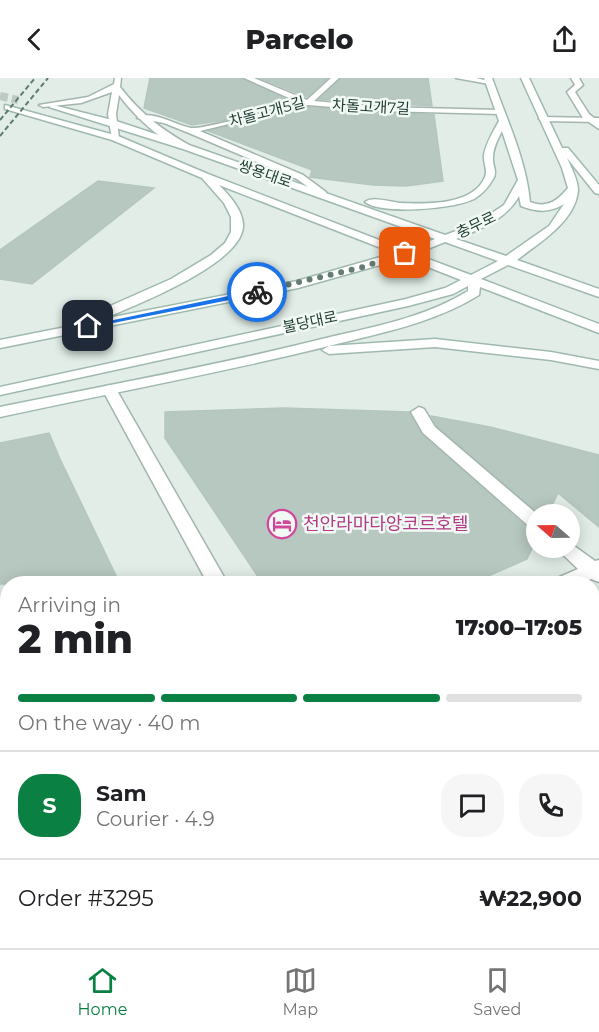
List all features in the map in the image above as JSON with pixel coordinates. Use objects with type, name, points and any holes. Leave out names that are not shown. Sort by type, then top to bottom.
[{"type":"main road","name":"차돌고개7길","points":[[248,78],[308,103],[502,116]]},
{"type":"main road","name":"차돌고개5길","points":[[192,131],[308,103],[335,78]]},
{"type":"main road","points":[[460,78],[489,80],[523,180],[525,204],[539,208],[558,205],[573,188]]},
{"type":"main road","points":[[509,260],[553,228],[570,202],[573,188],[567,168],[525,78]]},
{"type":"main road","points":[[575,78],[579,85],[571,92],[586,116],[597,122]]},
{"type":"main road","points":[[117,82],[141,118],[186,147]]},
{"type":"main road","points":[[115,138],[112,114],[117,82]]},
{"type":"main road","name":"쌍용대로","points":[[117,82],[108,92],[91,98],[30,102],[113,123],[186,147],[509,260]]},
{"type":"main road","name":"쌍용대로","points":[[8,107],[115,138],[205,176],[405,253]]},
{"type":"main road","points":[[141,118],[165,121],[192,131],[300,177],[322,194],[387,206],[434,205],[469,198],[483,188],[491,175],[488,157],[502,116]]},
{"type":"main road","points":[[543,119],[597,122]]},
{"type":"main road","points":[[550,132],[599,191]]},
{"type":"main road","points":[[65,331],[160,289],[206,264],[223,250],[237,231],[236,220],[232,207],[205,176]]},
{"type":"main road","name":"충무로","points":[[405,253],[479,226],[508,207],[523,180]]},
{"type":"main road","points":[[0,344],[298,284],[405,253],[599,329]]},
{"type":"main road","points":[[509,260],[599,293]]},
{"type":"main road","name":"불당대로","points":[[0,391],[408,302],[449,291],[509,260]]},
{"type":"main road","points":[[0,412],[288,353],[412,320],[460,302],[475,292],[472,279]]},
{"type":"main road","points":[[288,353],[435,343],[551,356],[599,365]]},
{"type":"main road","points":[[108,389],[213,576]]},
{"type":"main road","points":[[419,412],[429,430],[526,514]]},
{"type":"main road","points":[[578,558],[596,571]]},
{"type":"building","points":[[150,78],[242,78],[293,102],[225,120],[192,125],[144,108]]},
{"type":"building","points":[[260,78],[328,78],[307,97]]},
{"type":"building","points":[[341,78],[428,78],[432,106],[319,99]]},
{"type":"building","points":[[308,107],[434,115],[443,181],[406,186],[373,185],[310,177],[312,170],[208,131]]},
{"type":"building","points":[[98,181],[154,188],[32,284],[0,279],[0,250]]},
{"type":"building","points":[[284,408],[409,412],[422,435],[526,526],[527,558],[488,576],[258,576],[165,438],[165,412]]},
{"type":"building","points":[[431,416],[490,427],[599,455],[599,527],[580,511],[580,504],[571,504],[558,493],[553,504],[527,504],[437,426]]},
{"type":"building","points":[[49,433],[116,576],[0,576],[0,443]]},
{"type":"tunnel","points":[[0,96],[18,100]]},
{"type":"railway","points":[[0,120],[35,78]]},
{"type":"railway","points":[[0,136],[48,78]]},
{"type":"way so far","points":[[257,292],[363,267],[405,253]]},
{"type":"place","name":"천안라마다앙코르호텔","points":[[282,524]]},
{"type":"route","points":[[88,326],[257,292]]}]
